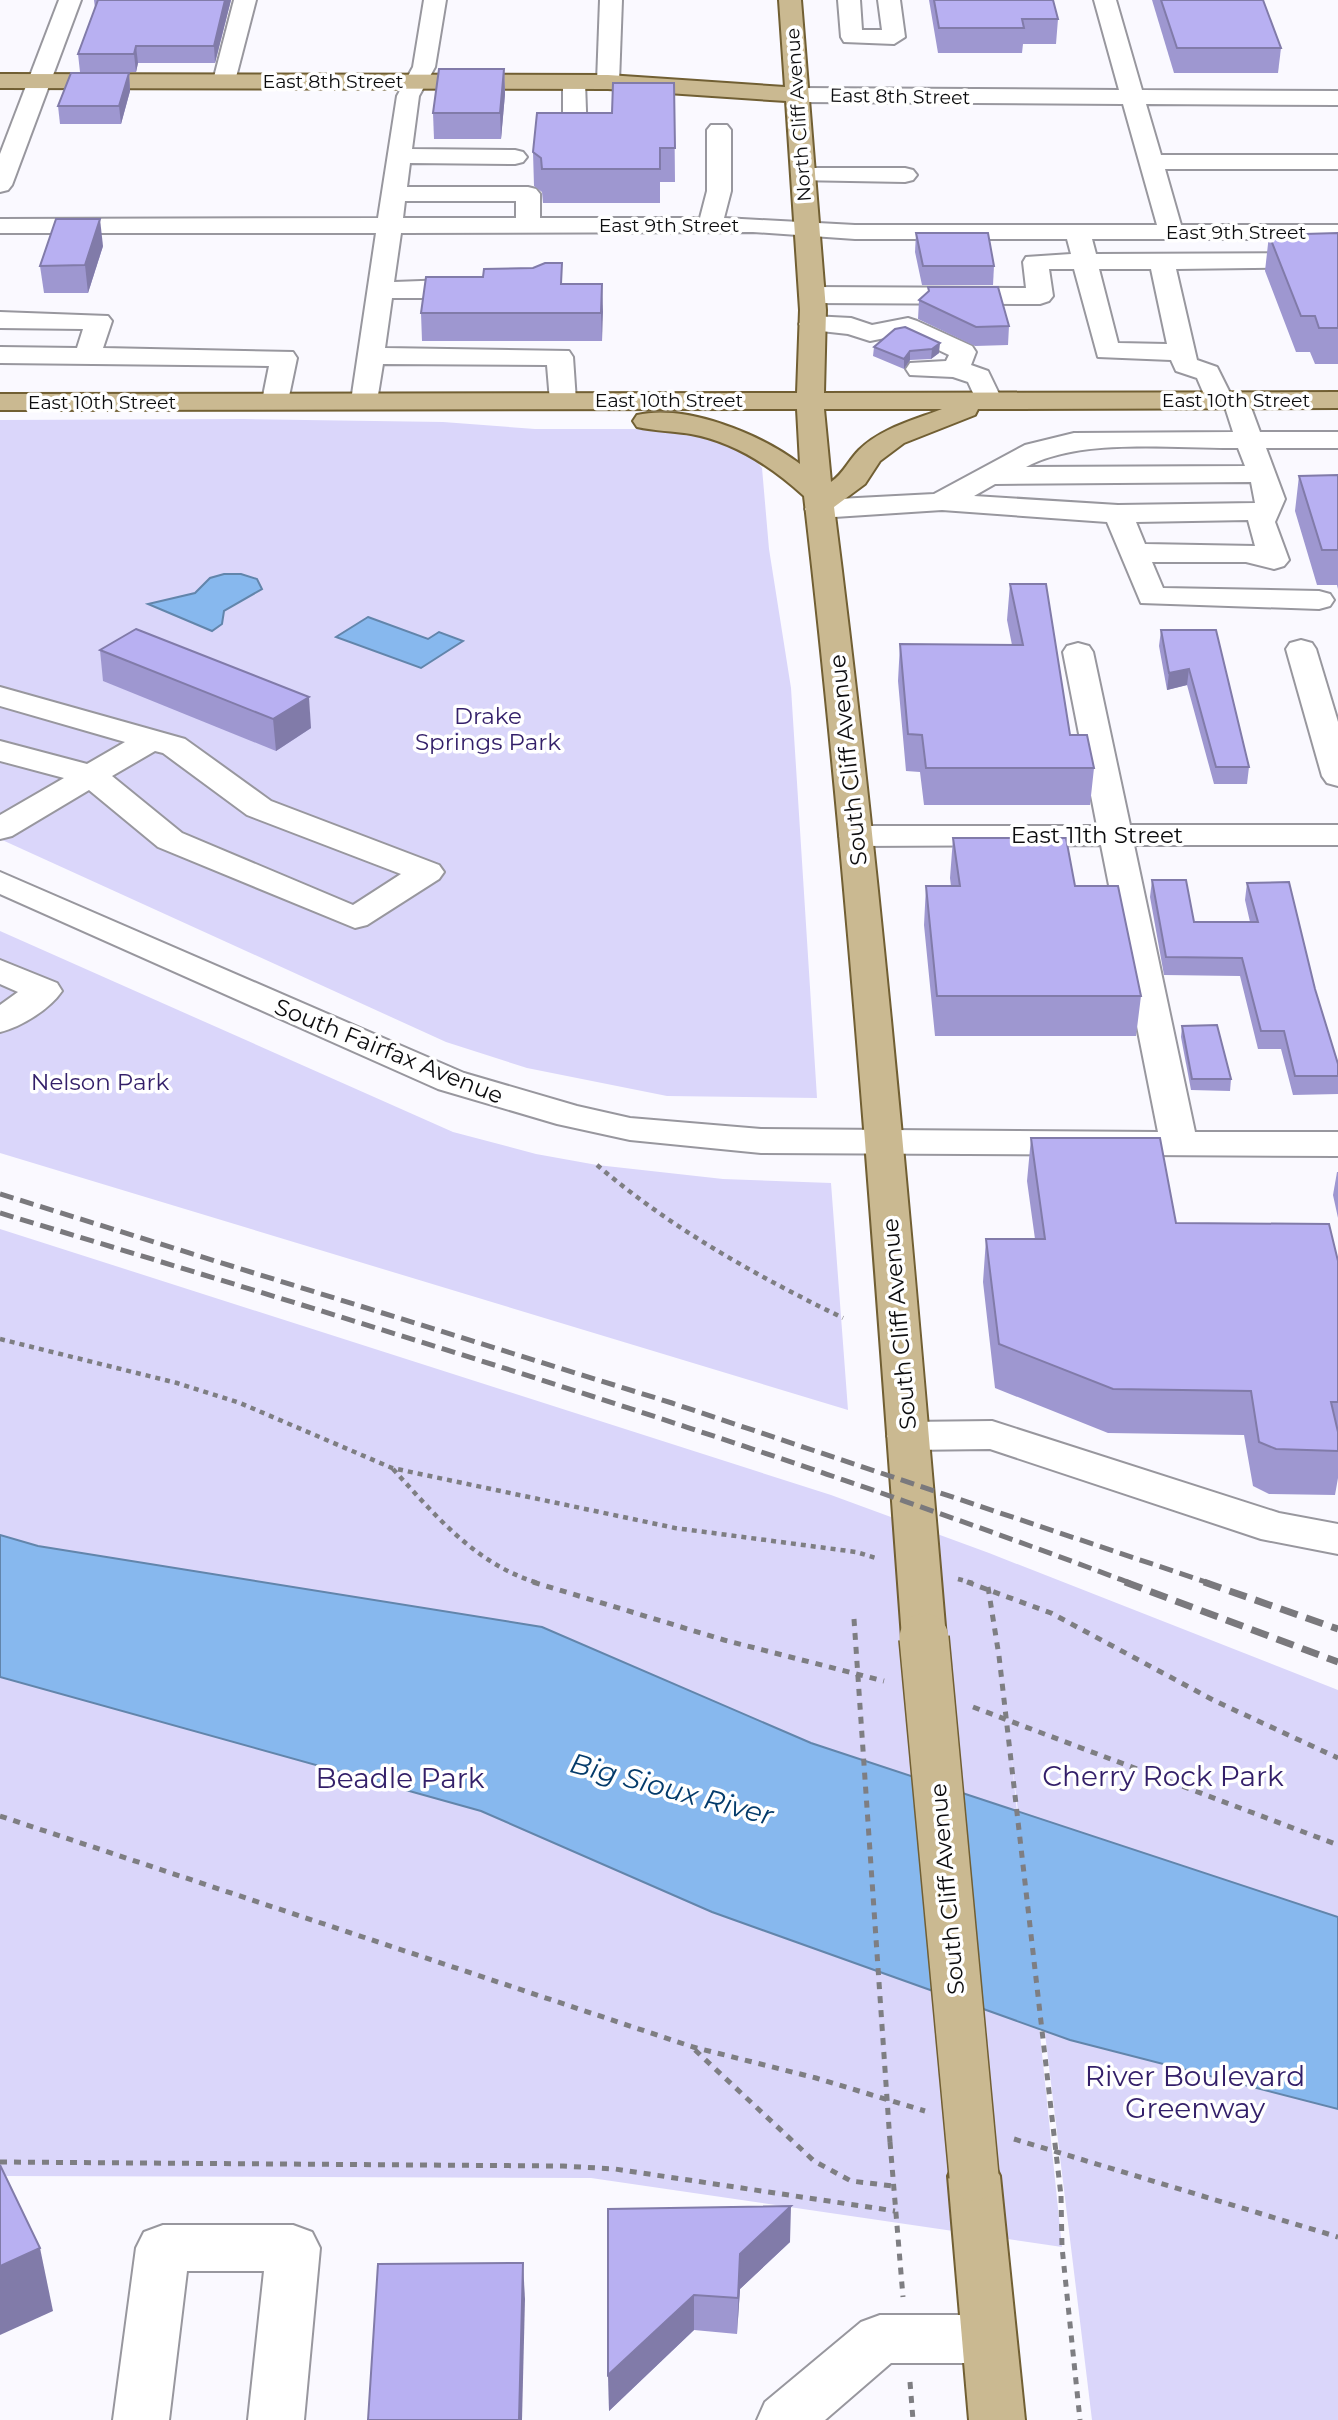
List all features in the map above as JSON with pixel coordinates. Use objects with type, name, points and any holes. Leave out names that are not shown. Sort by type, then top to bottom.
[{"type":"main road","name":"North Cliff Avenue","points":[[790,0],[807,229]]},
{"type":"main road","name":"East 8th Street","points":[[0,81],[608,82],[797,95]]},
{"type":"main road","points":[[608,82],[655,93],[729,103],[777,118],[802,164]]},
{"type":"main road","name":"South Cliff Avenue","points":[[807,229],[812,295],[810,400],[818,502],[843,698],[856,836],[924,1638],[989,2156],[989,2339],[997,2420]]},
{"type":"main road","points":[[511,401],[542,421],[671,422],[736,437],[773,456],[818,502],[855,478],[869,456],[894,437],[950,413],[1017,400]]},
{"type":"main road","name":"East 10th Street","points":[[0,402],[1338,400]]},
{"type":"street","points":[[0,185],[70,0]]},
{"type":"street","points":[[224,81],[245,0]]},
{"type":"street","points":[[364,401],[408,96],[424,67],[435,0]]},
{"type":"street","points":[[608,82],[611,0]]},
{"type":"street","points":[[849,0],[852,37],[894,37],[890,0]]},
{"type":"street","points":[[1105,0],[1171,232]]},
{"type":"street","points":[[574,82],[575,139]]},
{"type":"street","name":"East 8th Street","points":[[797,95],[1338,98]]},
{"type":"street","points":[[710,225],[719,191],[719,130]]},
{"type":"street","points":[[399,156],[515,157]]},
{"type":"street","points":[[1153,162],[1338,162]]},
{"type":"street","points":[[802,164],[905,175]]},
{"type":"street","points":[[394,194],[528,194],[528,225]]},
{"type":"street","name":"East 9th Street","points":[[0,226],[710,225],[807,229],[1338,232]]},
{"type":"street","points":[[1078,232],[1088,262],[1107,351],[1182,352]]},
{"type":"street","points":[[1040,296],[1035,262],[1338,260]]},
{"type":"street","points":[[1162,261],[1185,365],[1208,373],[1227,400],[1249,440],[1274,496]]},
{"type":"street","points":[[380,290],[460,290],[495,285]]},
{"type":"street","points":[[812,295],[1095,296]]},
{"type":"street","points":[[0,320],[99,321],[87,356]]},
{"type":"street","points":[[812,324],[851,326],[879,343],[908,326],[963,352],[956,369]]},
{"type":"street","points":[[0,355],[284,358],[275,401]]},
{"type":"street","points":[[370,356],[560,357],[563,401]]},
{"type":"street","points":[[925,364],[956,369],[979,377],[989,400]]},
{"type":"street","points":[[942,502],[1035,451],[1074,441],[1338,440]]},
{"type":"street","points":[[993,476],[1274,496]]},
{"type":"street","points":[[818,502],[906,506],[942,502],[1118,514],[1274,496]]},
{"type":"street","points":[[1134,553],[1246,553],[1274,560],[1261,522],[1274,496]]},
{"type":"street","points":[[1118,514],[1152,597],[1319,600]]},
{"type":"street","points":[[1301,649],[1338,776]]},
{"type":"street","points":[[1078,652],[1118,835],[1179,1143]]},
{"type":"street","points":[[0,696],[154,738],[174,746],[259,808],[426,872],[355,918],[170,840],[91,775],[0,751]]},
{"type":"street","points":[[0,829],[154,738]]},
{"type":"street","name":"East 11th Street","points":[[856,836],[1338,835]]},
{"type":"street","name":"South Fairfax Avenue","points":[[0,882],[392,1057],[512,1100],[630,1129],[696,1136],[884,1142],[1338,1144]]},
{"type":"street","points":[[0,971],[44,991],[0,1021]]},
{"type":"street","points":[[908,1436],[992,1435],[1276,1528],[1338,1539]]},
{"type":"street","points":[[141,2420],[163,2248],[293,2248],[276,2420]]},
{"type":"street","points":[[785,2420],[880,2339],[989,2339]]},
{"type":"path","points":[[597,1165],[635,1199],[724,1256],[843,1318]]},
{"type":"path","points":[[0,1339],[177,1383],[240,1403],[392,1468],[594,1513],[675,1528],[856,1552],[988,1586],[1052,1614],[1201,1693],[1338,1758]]},
{"type":"path","points":[[392,1468],[453,1534],[481,1557],[518,1577],[712,1636],[898,1685]]},
{"type":"path","points":[[988,1586],[999,1656],[1061,2196],[1062,2248],[1080,2420]]},
{"type":"path","points":[[0,2162],[614,2169],[895,2211],[854,1619]]},
{"type":"path","points":[[963,1704],[1338,1844]]},
{"type":"path","points":[[0,1816],[693,2047],[816,2078],[939,2115]]},
{"type":"path","points":[[693,2047],[814,2161],[835,2176],[859,2185],[892,2186]]},
{"type":"path","points":[[989,2156],[1338,2237]]},
{"type":"green space","name":"Drake Springs Park","points":[[0,420],[443,422],[535,429],[657,429],[705,436],[749,453],[762,468],[769,549],[791,688],[817,1098],[667,1096],[527,1068],[446,1042],[0,839]]},
{"type":"green space","name":"Nelson Park","points":[[0,931],[453,1132],[536,1154],[597,1165],[723,1179],[831,1183],[848,1410],[0,1153]]},
{"type":"green space","name":"Beadle Park","points":[[0,1229],[831,1495],[989,1553],[1338,1690],[1338,2420],[1092,2420],[1011,1754],[1062,2247],[591,2178],[0,2176]]},
{"type":"water","points":[[224,574],[241,574],[257,579],[262,589],[224,611],[222,624],[212,631],[148,604],[195,593],[210,578]]},
{"type":"water","points":[[368,617],[428,639],[439,632],[463,641],[421,668],[336,637]]},
{"type":"water","name":"Big Sioux River","points":[[0,1535],[38,1546],[542,1627],[811,1743],[1338,1917],[1338,2109],[1070,2040],[712,1912],[481,1811],[0,1677]]},
{"type":"building","points":[[98,0],[225,0],[214,46],[136,46],[134,54],[78,54]]},
{"type":"building","points":[[934,0],[1053,0],[1058,19],[1022,19],[1024,28],[939,28]]},
{"type":"building","points":[[1161,0],[1263,0],[1281,48],[1177,48]]},
{"type":"building","points":[[439,69],[504,69],[500,113],[433,113]]},
{"type":"building","points":[[71,73],[129,73],[119,106],[58,106]]},
{"type":"building","points":[[613,83],[674,83],[675,148],[660,148],[660,169],[542,169],[541,158],[533,152],[537,113],[612,113]]},
{"type":"building","points":[[56,219],[100,219],[85,265],[40,266]]},
{"type":"building","points":[[916,233],[988,233],[994,266],[923,266]]},
{"type":"building","points":[[1338,233],[1338,328],[1319,328],[1315,316],[1301,316],[1269,235]]},
{"type":"building","points":[[545,263],[562,263],[561,284],[602,284],[601,313],[421,313],[426,277],[483,277],[484,269],[533,268]]},
{"type":"building","points":[[928,287],[998,287],[1009,326],[976,327],[919,300],[929,291]]},
{"type":"building","points":[[905,327],[940,343],[932,349],[910,351],[904,359],[874,347],[895,329]]},
{"type":"building","points":[[1338,475],[1338,550],[1322,550],[1299,476]]},
{"type":"building","points":[[1010,584],[1046,584],[1070,735],[1087,735],[1094,768],[926,768],[922,735],[908,734],[900,644],[1023,645]]},
{"type":"building","points":[[136,629],[309,697],[273,719],[100,650]]},
{"type":"building","points":[[1161,630],[1216,630],[1249,767],[1216,767],[1189,669],[1169,673]]},
{"type":"building","points":[[953,838],[1066,838],[1075,886],[1118,886],[1141,996],[937,996],[926,886],[960,886]]},
{"type":"building","points":[[1152,880],[1186,880],[1194,922],[1258,922],[1247,883],[1289,882],[1315,989],[1338,1064],[1338,1076],[1295,1076],[1284,1031],[1261,1031],[1242,958],[1166,957]]},
{"type":"building","points":[[1217,1025],[1231,1079],[1192,1079],[1182,1026]]},
{"type":"building","points":[[1031,1138],[1160,1138],[1176,1223],[1329,1224],[1338,1261],[1338,1402],[1331,1402],[1338,1432],[1338,1451],[1276,1449],[1259,1442],[1251,1391],[1113,1389],[999,1344],[986,1239],[1045,1239]]},
{"type":"building","points":[[0,2165],[40,2248],[0,2266]]},
{"type":"building","points":[[791,2206],[740,2254],[738,2298],[694,2295],[608,2375],[608,2209]]},
{"type":"building","points":[[523,2263],[519,2420],[368,2420],[378,2264]]},
{"type":"railway","points":[[0,1194],[672,1403],[1209,1583]]},
{"type":"railway","points":[[0,1213],[427,1344],[710,1435],[850,1482],[1130,1583]]},
{"type":"railway","points":[[1125,1582],[1338,1662]]},
{"type":"railway","points":[[1204,1582],[1338,1629]]},
{"type":"park label","name":"Cherry Rock Park","points":[[1163,1776]]},
{"type":"park label","name":"River Boulevard Greenway","points":[[1195,2092]]}]
